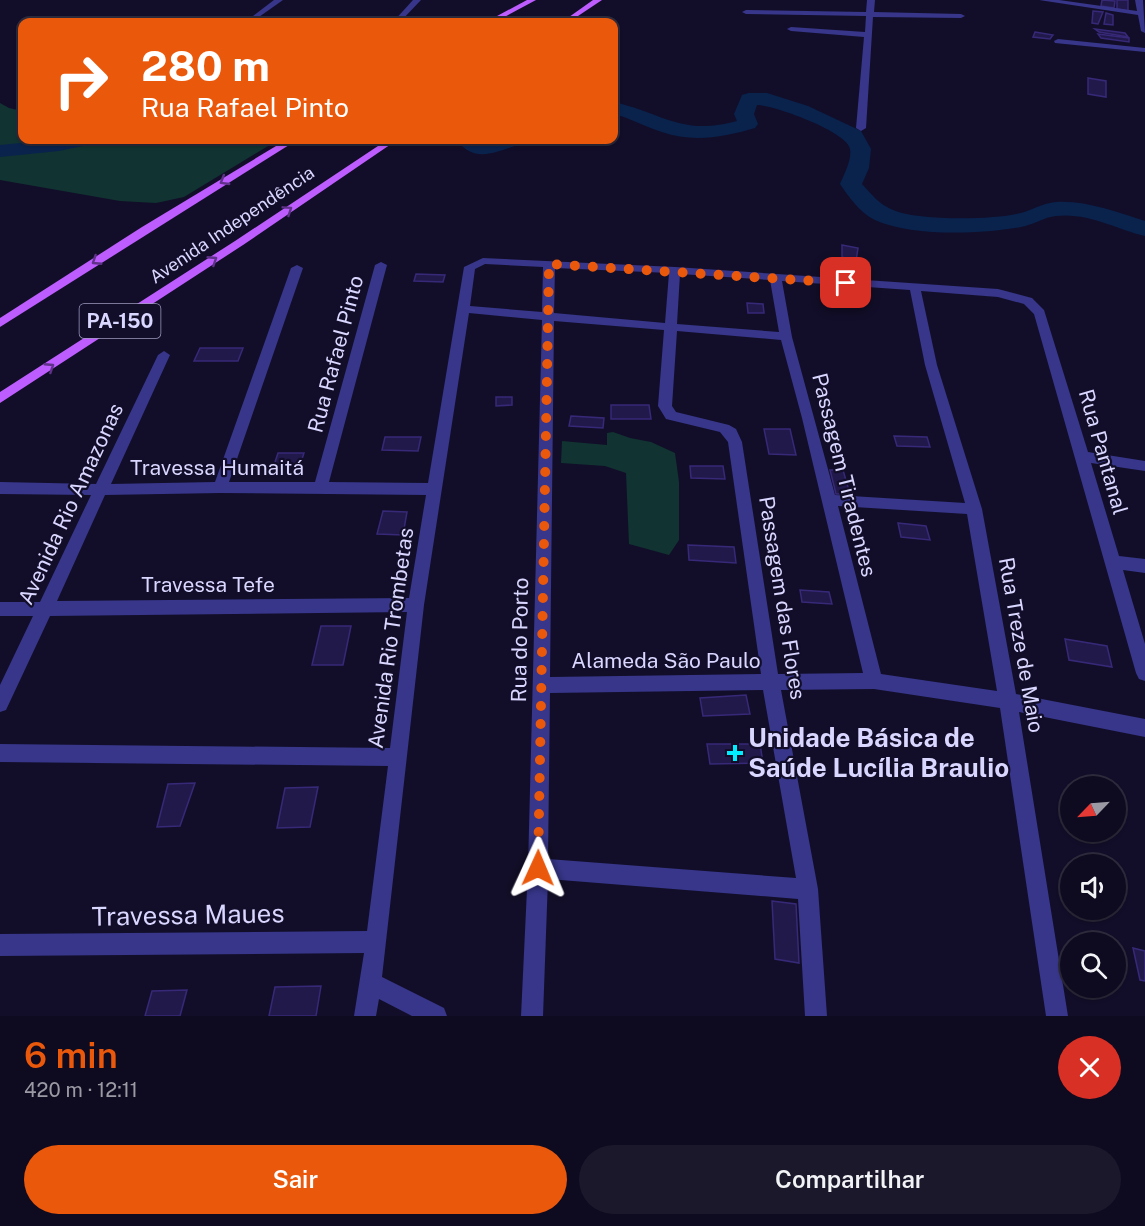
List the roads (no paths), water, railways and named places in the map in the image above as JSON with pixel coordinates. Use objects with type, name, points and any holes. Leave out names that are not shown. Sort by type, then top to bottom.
[{"type":"main road","points":[[498,18],[532,0]]},
{"type":"main road","points":[[571,18],[598,0]]},
{"type":"main road","name":"Avenida Independência","points":[[0,323],[146,229],[285,144]]},
{"type":"main road","name":"Avenida Independência","points":[[0,398],[239,243],[386,144]]},
{"type":"street","points":[[254,18],[279,0]]},
{"type":"street","points":[[400,18],[417,0]]},
{"type":"street","points":[[861,128],[871,0]]},
{"type":"street","points":[[1044,0],[1144,14]]},
{"type":"street","points":[[1139,0],[1144,14],[1145,30]]},
{"type":"street","points":[[746,12],[961,16]]},
{"type":"street","points":[[791,29],[868,35]]},
{"type":"street","points":[[1058,41],[1145,50]]},
{"type":"street","name":"Avenida Rio Trombetas","points":[[365,1016],[376,942],[416,605],[470,267],[483,261],[549,264]]},
{"type":"street","points":[[549,264],[675,270],[915,288]]},
{"type":"street","name":"Rua do Porto","points":[[532,1016],[538,868],[549,264]]},
{"type":"street","name":"Rua Rafael Pinto","points":[[320,489],[381,265]]},
{"type":"street","points":[[220,487],[297,268]]},
{"type":"street","name":"Passagem das Flores","points":[[675,270],[665,406],[668,413],[678,419],[724,428],[731,433],[735,442],[771,683],[808,889],[816,1016]]},
{"type":"street","name":"Passagem Tiradentes","points":[[776,279],[786,337],[809,418],[874,681]]},
{"type":"street","name":"Rua Pantanal","points":[[915,288],[1010,294],[1028,301],[1040,313],[1145,673]]},
{"type":"street","name":"Rua Treze de Maio","points":[[915,288],[931,365],[974,509],[1008,701],[1058,1016]]},
{"type":"street","points":[[464,309],[786,337]]},
{"type":"street","name":"Avenida Rio Amazonas","points":[[0,704],[164,355]]},
{"type":"street","points":[[1083,457],[1145,466]]},
{"type":"street","name":"Travessa Humaitá","points":[[0,488],[434,489]]},
{"type":"street","points":[[828,500],[974,509]]},
{"type":"street","points":[[1113,562],[1145,566]]},
{"type":"street","name":"Travessa Tefe","points":[[0,609],[416,605]]},
{"type":"street","name":"Alameda São Paulo","points":[[542,685],[874,681],[1008,701],[1145,728]]},
{"type":"street","points":[[0,753],[398,757]]},
{"type":"street","points":[[538,868],[808,889]]},
{"type":"street","name":"Travessa Maues","points":[[0,945],[376,942]]},
{"type":"street","points":[[370,983],[436,1016]]},
{"type":"waterway","points":[[618,109],[666,127],[696,133],[748,124],[744,114],[749,99],[767,99],[801,110],[854,135],[861,149],[858,168],[851,184],[874,209],[896,219],[931,224],[991,223],[1021,220],[1056,209],[1067,209],[1101,215],[1145,229]]},
{"type":"waterway","points":[[0,151],[64,144]]},
{"type":"waterway","points":[[470,144],[484,150],[501,144]]},
{"type":"place","name":"Unidade Básica de Saúde Lucília Braulio","points":[[735,753]]}]
